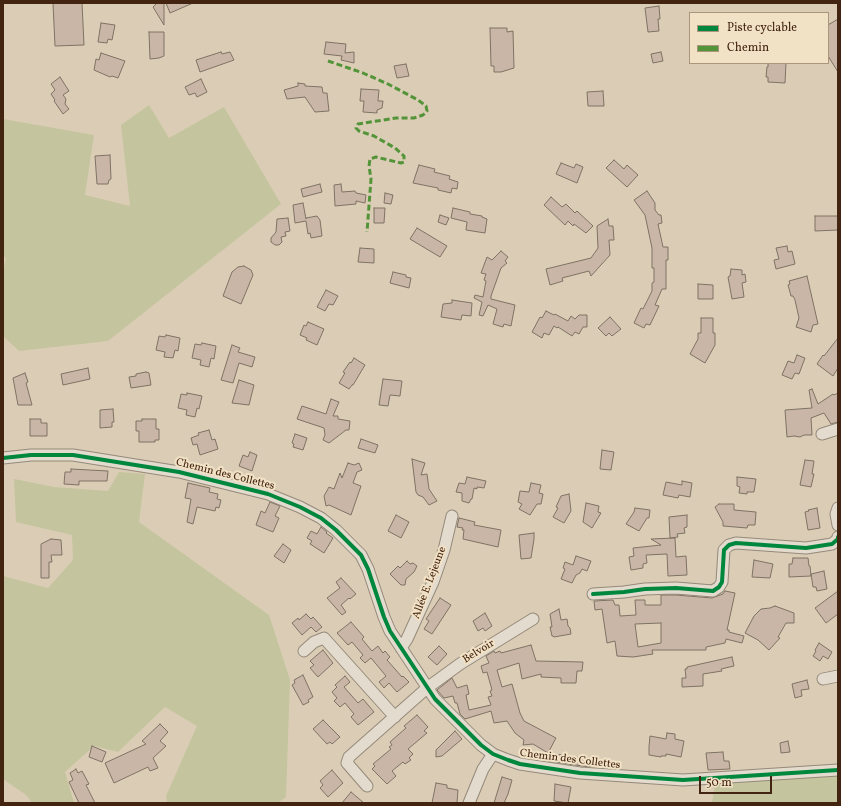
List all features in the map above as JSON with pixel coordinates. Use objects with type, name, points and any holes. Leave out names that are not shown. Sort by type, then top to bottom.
[{"type":"street","points":[[822,434],[838,429]]},
{"type":"street","name":"Chemin des Collettes","points":[[3,458],[31,455],[73,455],[179,472],[268,494],[300,507],[320,518],[336,530],[361,555],[368,569],[390,631],[435,699],[472,736],[493,754],[520,764],[573,772],[683,780],[838,770]]},
{"type":"street","points":[[838,508],[836,514],[838,525]]},
{"type":"street","name":"Allée E. Lejeune","points":[[401,648],[407,639],[433,582],[444,550],[452,516]]},
{"type":"street","points":[[593,594],[645,589],[676,588],[713,591],[719,587],[722,582],[724,550],[729,545],[736,543],[806,548],[832,544],[838,539],[838,537]]},
{"type":"street","name":"Belvoir","points":[[427,688],[460,664],[533,619]]},
{"type":"street","points":[[304,651],[314,642],[324,638],[395,717]]},
{"type":"street","points":[[823,679],[838,676]]},
{"type":"street","points":[[367,786],[347,763],[349,756],[427,688]]},
{"type":"street","points":[[470,803],[483,769],[493,754]]},
{"type":"green space","points":[[149,105],[169,138],[224,107],[281,204],[108,341],[19,351],[3,336],[3,272],[6,258],[3,255],[3,119],[94,135],[85,195],[130,206],[121,125]]},
{"type":"green space","points":[[119,472],[145,474],[139,522],[269,615],[290,680],[286,797],[278,803],[167,803],[166,796],[197,726],[165,707],[118,752],[94,746],[65,772],[74,803],[32,803],[26,795],[3,779],[3,576],[48,588],[73,560],[72,535],[16,522],[14,479],[54,487],[108,491]]},
{"type":"green space","points":[[838,773],[838,803],[712,803],[715,784]]},
{"type":"building","points":[[53,3],[82,3],[84,45],[55,46]]},
{"type":"building","points":[[157,3],[164,3],[164,25],[153,7]]},
{"type":"building","points":[[166,3],[193,3],[170,13]]},
{"type":"building","points":[[659,6],[659,31],[648,32],[645,8]]},
{"type":"building","points":[[838,19],[838,72],[829,58],[829,24]]},
{"type":"building","points":[[101,23],[115,25],[112,40],[108,39],[107,43],[98,42]]},
{"type":"building","points":[[490,28],[507,28],[507,32],[513,31],[514,68],[501,72],[494,72],[494,66],[491,66]]},
{"type":"building","points":[[149,32],[164,32],[164,56],[150,59]]},
{"type":"building","points":[[326,42],[346,44],[345,53],[354,52],[354,63],[341,60],[342,56],[324,54]]},
{"type":"building","points":[[221,52],[222,54],[230,52],[234,60],[200,72],[196,60]]},
{"type":"building","points":[[661,52],[663,61],[653,63],[651,54]]},
{"type":"building","points":[[101,53],[125,61],[118,78],[112,76],[110,77],[94,70],[96,59],[99,60]]},
{"type":"building","points":[[406,64],[409,76],[397,78],[394,66]]},
{"type":"building","points":[[768,64],[786,64],[785,83],[768,82],[768,77],[766,77]]},
{"type":"building","points":[[60,77],[69,91],[63,95],[66,99],[65,104],[69,109],[63,114],[51,94],[55,90],[51,84]]},
{"type":"building","points":[[201,79],[207,92],[197,97],[195,93],[189,95],[185,87]]},
{"type":"building","points":[[298,83],[305,84],[305,86],[322,87],[323,93],[327,93],[329,111],[315,112],[305,97],[287,99],[284,90],[298,86]]},
{"type":"building","points":[[361,89],[379,90],[378,101],[383,101],[382,108],[377,110],[377,113],[363,112],[364,101],[360,101]]},
{"type":"building","points":[[603,91],[604,106],[588,106],[587,92]]},
{"type":"building","points":[[110,155],[111,179],[109,180],[108,184],[97,184],[95,156]]},
{"type":"building","points":[[614,160],[624,169],[627,165],[638,175],[627,187],[606,168]]},
{"type":"building","points":[[561,163],[574,168],[576,164],[583,167],[577,183],[556,174]]},
{"type":"building","points":[[419,165],[435,169],[434,172],[450,176],[449,179],[458,182],[457,189],[452,188],[451,193],[438,190],[438,188],[413,183]]},
{"type":"building","points":[[320,184],[322,192],[303,197],[301,189]]},
{"type":"building","points":[[341,184],[342,192],[355,191],[356,193],[366,195],[365,203],[356,201],[356,204],[335,206],[334,185]]},
{"type":"building","points":[[647,191],[655,203],[655,210],[659,215],[661,215],[662,223],[658,224],[663,247],[668,247],[668,260],[666,260],[666,289],[662,289],[655,305],[659,306],[650,325],[646,324],[644,328],[634,323],[641,308],[643,309],[652,291],[652,283],[654,282],[654,268],[652,268],[652,248],[645,215],[634,200]]},
{"type":"building","points":[[385,193],[393,195],[391,204],[384,203]]},
{"type":"building","points":[[551,197],[562,207],[566,204],[575,213],[577,211],[593,226],[586,233],[574,224],[573,226],[568,221],[565,225],[544,205]]},
{"type":"building","points":[[303,203],[306,219],[317,216],[320,220],[322,236],[311,238],[310,233],[308,234],[306,221],[295,223],[293,205]]},
{"type":"building","points":[[374,208],[385,208],[384,223],[374,223]]},
{"type":"building","points":[[453,208],[470,212],[470,214],[482,216],[487,219],[485,233],[466,230],[467,222],[451,218]]},
{"type":"building","points":[[440,215],[449,218],[446,225],[438,222]]},
{"type":"building","points":[[815,216],[838,216],[838,230],[815,231]]},
{"type":"building","points":[[288,218],[290,231],[285,232],[286,236],[281,237],[282,242],[279,245],[275,245],[271,242],[271,238],[276,232],[277,219]]},
{"type":"building","points":[[608,219],[609,226],[613,226],[614,240],[609,240],[610,255],[591,276],[589,271],[562,278],[563,281],[550,285],[546,269],[591,258],[598,248],[597,226]]},
{"type":"building","points":[[417,228],[447,246],[440,257],[410,239]]},
{"type":"building","points":[[787,246],[788,252],[792,251],[795,264],[776,269],[774,260],[779,259],[776,248]]},
{"type":"building","points":[[360,248],[374,249],[374,263],[358,262]]},
{"type":"building","points":[[501,251],[508,257],[505,261],[507,263],[501,268],[491,299],[515,305],[511,326],[504,324],[503,327],[493,324],[497,309],[488,305],[483,316],[479,315],[482,302],[474,298],[475,295],[483,297],[486,281],[484,280],[486,274],[481,273],[487,257],[492,260]]},
{"type":"building","points":[[244,266],[251,270],[253,275],[241,304],[223,296],[232,272],[238,267]]},
{"type":"building","points":[[731,269],[742,270],[742,275],[745,274],[746,282],[742,283],[744,297],[732,299],[728,277],[730,276]]},
{"type":"building","points":[[393,272],[406,275],[406,277],[411,278],[409,288],[390,283]]},
{"type":"building","points":[[807,276],[818,324],[813,325],[811,332],[796,327],[799,318],[795,300],[793,296],[791,296],[788,285],[790,284],[789,281]]},
{"type":"building","points":[[698,284],[713,285],[713,299],[698,299]]},
{"type":"building","points":[[326,290],[338,296],[333,305],[329,304],[325,311],[317,307]]},
{"type":"building","points":[[452,300],[472,303],[471,316],[462,315],[461,320],[441,317],[443,304],[452,303]]},
{"type":"building","points":[[546,311],[568,321],[571,316],[575,319],[579,315],[587,315],[587,327],[583,327],[579,334],[575,332],[572,336],[554,326],[549,335],[544,333],[542,338],[532,332],[540,317],[542,318]]},
{"type":"building","points":[[610,317],[621,329],[612,336],[609,333],[606,336],[598,328]]},
{"type":"building","points":[[701,318],[713,318],[713,333],[715,333],[715,345],[705,363],[690,354],[698,339],[698,333],[701,333]]},
{"type":"building","points":[[308,322],[324,329],[317,345],[306,340],[307,338],[300,335],[304,325],[306,326]]},
{"type":"building","points":[[166,335],[180,338],[178,351],[175,350],[173,358],[164,357],[165,352],[156,350],[159,336],[165,337]]},
{"type":"building","points":[[838,338],[838,368],[833,376],[817,364]]},
{"type":"building","points":[[202,343],[216,346],[214,359],[211,358],[209,367],[200,365],[201,360],[192,358],[195,344],[201,345]]},
{"type":"building","points":[[232,345],[240,348],[238,352],[255,357],[252,367],[239,363],[233,383],[221,380]]},
{"type":"building","points":[[797,355],[805,358],[799,374],[795,373],[792,379],[782,375],[788,361],[794,363]]},
{"type":"building","points":[[354,358],[365,365],[349,389],[339,383],[345,373],[343,372]]},
{"type":"building","points":[[88,368],[90,379],[63,385],[61,374]]},
{"type":"building","points":[[146,372],[149,373],[151,385],[131,388],[129,377]]},
{"type":"building","points":[[25,373],[32,405],[18,405],[13,378]]},
{"type":"building","points":[[383,379],[402,381],[400,396],[390,395],[388,406],[379,405]]},
{"type":"building","points":[[239,380],[254,385],[249,405],[232,403]]},
{"type":"building","points":[[812,389],[818,404],[833,394],[838,393],[838,422],[831,424],[824,413],[811,418],[812,435],[787,437],[785,410],[812,408],[809,390]]},
{"type":"building","points":[[187,393],[202,396],[199,409],[197,408],[195,417],[186,415],[187,410],[178,408],[181,394],[187,395]]},
{"type":"building","points":[[331,399],[339,402],[333,416],[338,416],[338,419],[350,421],[349,430],[346,430],[329,443],[323,440],[325,435],[324,428],[297,419],[302,406],[326,414]]},
{"type":"building","points":[[113,409],[114,422],[112,422],[112,427],[100,428],[100,410]]},
{"type":"building","points":[[30,419],[41,419],[41,423],[47,423],[47,436],[30,436]]},
{"type":"building","points":[[142,419],[156,419],[156,429],[159,429],[159,440],[155,440],[155,442],[139,442],[139,431],[136,431],[136,421],[142,421]]},
{"type":"building","points":[[209,430],[212,440],[215,439],[218,449],[200,455],[197,444],[193,445],[191,438],[199,435],[198,433]]},
{"type":"building","points":[[295,434],[307,438],[303,450],[293,447],[294,444],[292,443]]},
{"type":"building","points":[[361,439],[378,445],[375,453],[358,448]]},
{"type":"building","points":[[602,450],[614,452],[611,470],[600,469]]},
{"type":"building","points":[[250,452],[257,455],[252,471],[239,466],[243,455],[248,457]]},
{"type":"building","points":[[412,459],[425,463],[421,475],[427,474],[429,489],[437,501],[429,505],[423,497],[418,495],[416,492]]},
{"type":"building","points":[[805,460],[814,461],[812,474],[814,474],[811,487],[800,485]]},
{"type":"building","points":[[348,463],[354,465],[359,463],[362,470],[357,472],[353,483],[361,486],[351,515],[329,505],[326,506],[324,496],[329,487],[334,489],[340,473],[342,478]]},
{"type":"building","points":[[71,469],[108,471],[107,481],[79,481],[79,485],[64,484],[65,472],[71,472]]},
{"type":"building","points":[[467,477],[486,481],[484,488],[474,488],[472,499],[469,503],[462,501],[462,493],[456,492],[459,483],[465,484]]},
{"type":"building","points":[[737,477],[756,479],[754,492],[747,492],[747,494],[739,493],[740,487],[737,486]]},
{"type":"building","points":[[682,481],[692,483],[690,497],[679,495],[678,498],[663,495],[666,482],[682,485]]},
{"type":"building","points":[[188,483],[210,488],[209,492],[218,494],[217,499],[221,500],[219,508],[216,507],[215,511],[197,507],[193,524],[187,522],[191,499],[185,498]]},
{"type":"building","points":[[531,483],[541,485],[539,493],[543,494],[541,504],[537,504],[530,515],[519,509],[522,504],[518,502],[520,491],[529,492]]},
{"type":"building","points":[[569,494],[571,511],[564,523],[553,517],[558,508],[556,507],[561,496]]},
{"type":"building","points":[[270,502],[280,506],[275,516],[279,518],[273,532],[256,525],[261,511],[265,513]]},
{"type":"building","points":[[586,503],[599,506],[598,512],[601,513],[592,528],[583,522]]},
{"type":"building","points":[[719,504],[734,504],[734,510],[756,512],[755,525],[748,525],[747,528],[723,526],[723,522],[715,507]]},
{"type":"building","points":[[635,508],[650,510],[649,518],[647,518],[639,531],[626,524]]},
{"type":"building","points":[[817,508],[820,528],[808,530],[805,512]]},
{"type":"building","points":[[396,515],[409,522],[401,538],[388,531]]},
{"type":"building","points":[[687,515],[687,527],[684,528],[685,533],[677,534],[678,537],[670,538],[669,517]]},
{"type":"building","points":[[459,518],[475,522],[474,525],[501,530],[498,547],[463,539],[463,528],[457,527]]},
{"type":"building","points":[[321,527],[333,538],[324,553],[310,544],[312,541],[307,538],[311,531],[317,534]]},
{"type":"building","points":[[534,533],[531,558],[521,559],[519,535]]},
{"type":"building","points":[[675,538],[676,557],[686,556],[687,575],[668,576],[667,554],[646,555],[647,563],[643,564],[643,568],[631,570],[629,557],[634,556],[633,548],[661,545],[651,539]]},
{"type":"building","points":[[51,539],[61,540],[62,555],[51,555],[52,562],[49,562],[49,578],[41,578],[41,544]]},
{"type":"building","points":[[283,544],[291,550],[284,563],[274,556]]},
{"type":"building","points":[[576,556],[591,561],[587,571],[582,569],[580,573],[576,575],[572,583],[561,579],[565,569],[563,568],[565,562],[573,565]]},
{"type":"building","points":[[793,558],[808,558],[811,576],[789,577],[789,564],[792,564]]},
{"type":"building","points":[[754,560],[773,564],[770,578],[752,577]]},
{"type":"building","points":[[407,561],[410,564],[413,563],[417,566],[414,572],[406,579],[405,585],[401,585],[390,574],[398,566],[400,568]]},
{"type":"building","points":[[824,571],[827,589],[817,591],[816,587],[813,587],[811,574]]},
{"type":"building","points":[[341,578],[356,594],[341,605],[346,612],[342,615],[327,598],[340,588],[336,582]]},
{"type":"building","points":[[725,591],[735,593],[727,630],[729,630],[729,632],[744,636],[742,643],[726,639],[725,643],[706,647],[706,650],[652,650],[653,654],[633,657],[617,656],[615,641],[607,643],[602,609],[595,610],[594,601],[613,600],[615,605],[619,605],[620,616],[636,615],[635,600],[645,600],[645,605],[661,605],[661,595],[712,598],[723,594]],"holes":[[[661,623],[661,643],[638,647],[635,624]]]},
{"type":"building","points":[[838,591],[838,614],[826,623],[815,608]]},
{"type":"building","points":[[440,598],[451,605],[432,634],[424,629],[429,621],[426,619]]},
{"type":"building","points":[[775,606],[794,613],[794,623],[786,623],[778,637],[780,638],[769,650],[758,640],[745,633],[754,616],[761,609]]},
{"type":"building","points":[[559,609],[561,620],[567,619],[571,634],[554,637],[552,636],[550,627],[552,627],[550,614]]},
{"type":"building","points":[[485,613],[492,626],[485,631],[483,628],[478,631],[473,621]]},
{"type":"building","points":[[306,614],[311,619],[313,617],[322,627],[316,632],[311,627],[302,635],[292,623],[298,618],[299,620]]},
{"type":"building","points":[[351,622],[364,637],[362,639],[372,651],[378,646],[383,653],[385,651],[390,657],[387,660],[402,677],[403,676],[409,682],[397,692],[389,683],[384,688],[379,682],[386,676],[371,658],[365,663],[360,658],[363,655],[352,642],[348,645],[337,633]]},
{"type":"building","points":[[819,643],[832,652],[828,659],[823,656],[820,661],[813,656]]},
{"type":"building","points":[[531,645],[536,661],[583,662],[582,671],[577,671],[576,683],[561,683],[561,678],[541,677],[541,674],[522,679],[519,663],[497,670],[502,687],[512,684],[520,713],[524,721],[556,738],[548,753],[533,744],[523,745],[524,740],[515,733],[507,721],[494,723],[491,711],[465,719],[460,714],[453,696],[444,698],[437,690],[452,678],[457,688],[467,685],[469,694],[466,695],[469,710],[491,705],[488,697],[492,696],[490,691],[492,690],[487,672],[483,673],[481,666],[489,663],[486,656],[494,651],[495,653],[500,651],[501,653]]},
{"type":"building","points":[[439,646],[447,654],[437,665],[428,657]]},
{"type":"building","points":[[323,650],[333,663],[318,677],[310,668],[314,665],[310,661]]},
{"type":"building","points":[[732,657],[734,666],[721,669],[722,671],[703,674],[703,686],[682,687],[682,678],[686,678],[685,669],[687,669],[687,667]]},
{"type":"building","points":[[303,675],[313,697],[308,700],[309,702],[303,705],[292,685],[295,683],[294,680]]},
{"type":"building","points":[[345,676],[350,682],[344,687],[358,703],[363,699],[374,712],[358,725],[351,717],[354,714],[345,703],[340,707],[334,701],[337,698],[332,692],[337,687],[335,685]]},
{"type":"building","points":[[807,680],[809,689],[801,690],[802,696],[795,698],[792,684]]},
{"type":"building","points":[[417,715],[428,727],[424,731],[427,733],[408,749],[413,754],[409,758],[411,760],[405,764],[403,762],[392,771],[396,776],[387,784],[372,769],[375,766],[373,764],[391,749],[389,747],[392,745],[390,742],[406,728],[404,726]]},
{"type":"building","points":[[323,720],[340,737],[332,744],[330,742],[327,744],[313,729]]},
{"type":"building","points":[[160,724],[168,732],[160,741],[166,746],[153,758],[158,768],[150,771],[148,767],[114,783],[105,763],[146,744],[142,741]]},
{"type":"building","points":[[455,731],[462,739],[442,756],[436,757],[436,750]]},
{"type":"building","points":[[667,733],[675,734],[675,739],[684,741],[681,757],[666,754],[666,756],[661,757],[649,755],[650,736],[666,739]]},
{"type":"building","points":[[788,741],[790,752],[781,753],[780,743]]},
{"type":"building","points":[[92,746],[106,752],[102,762],[89,757]]},
{"type":"building","points":[[723,752],[724,761],[729,761],[730,769],[708,770],[706,753]]},
{"type":"building","points":[[548,753],[590,759],[590,767],[547,761]]},
{"type":"building","points":[[76,769],[78,773],[82,771],[89,784],[86,785],[95,803],[79,803],[69,782],[73,780],[70,773]]},
{"type":"building","points":[[332,770],[343,783],[328,797],[320,788],[323,785],[320,781]]},
{"type":"building","points":[[502,777],[512,780],[508,794],[504,803],[494,803]]},
{"type":"building","points":[[436,783],[447,785],[447,788],[458,790],[457,803],[432,803]]},
{"type":"building","points":[[555,784],[571,787],[568,803],[554,801]]},
{"type":"building","points":[[351,792],[364,803],[342,803]]},
{"type":"marked path","points":[[328,61],[363,73],[388,84],[426,106],[427,111],[423,115],[414,118],[396,118],[358,124],[356,128],[359,131],[374,136],[395,148],[404,156],[404,162],[401,163],[376,157],[370,159],[369,166],[371,179],[367,232]]},
{"type":"cycle path","points":[[3,458],[31,455],[73,455],[179,472],[268,494],[300,507],[321,518],[336,530],[361,555],[368,569],[390,631],[435,699],[481,745],[493,754],[508,760],[520,764],[580,773],[683,780],[838,770]]},
{"type":"cycle path","points":[[593,594],[645,589],[676,588],[713,591],[719,587],[722,582],[724,550],[729,545],[736,543],[806,548],[832,544],[838,539],[838,537]]}]
